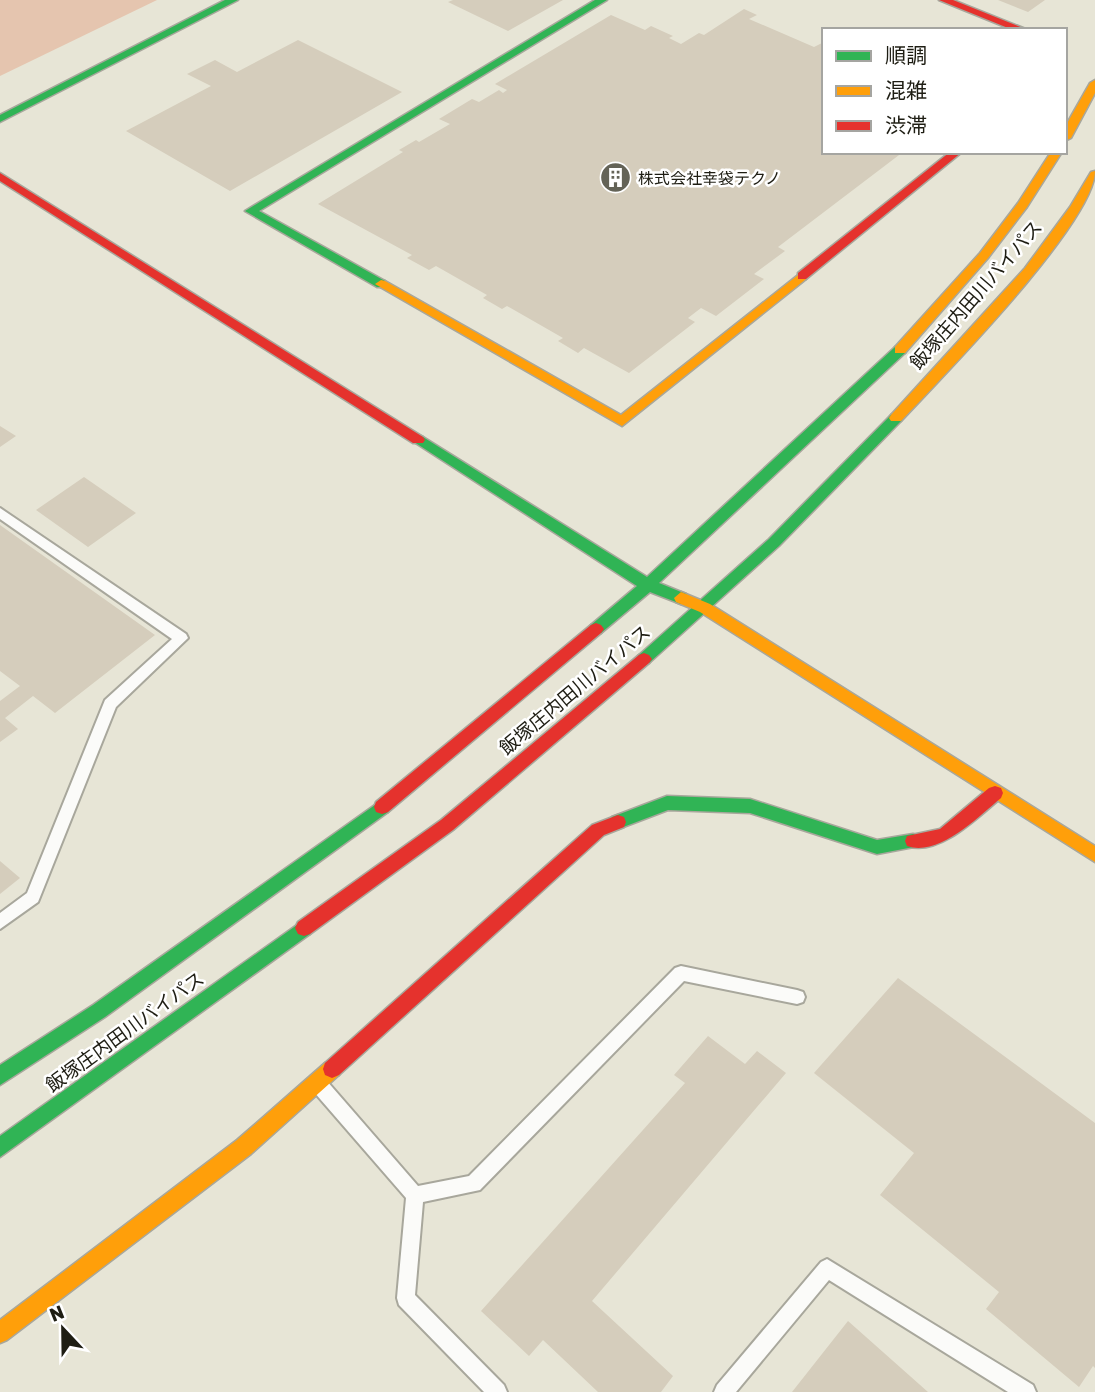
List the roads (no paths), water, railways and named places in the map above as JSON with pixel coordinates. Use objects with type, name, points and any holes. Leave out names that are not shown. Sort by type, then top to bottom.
[{"type":"main road","points":[[0,119],[233,0]]},
{"type":"main road","points":[[602,0],[251,211],[622,421],[955,154]]},
{"type":"main road","points":[[944,0],[1018,28]]},
{"type":"main road","points":[[1067,134],[1095,83]]},
{"type":"main road","name":"飯塚庄内田川バイパス","points":[[0,1076],[99,1011],[404,791],[648,585],[890,361],[974,270],[1040,181],[1056,154]]},
{"type":"main road","name":"飯塚庄内田川バイパス","points":[[0,1148],[447,825],[705,608],[856,461],[985,323],[1076,210],[1095,174]]},
{"type":"main road","points":[[0,176],[648,585],[705,608],[1095,855]]},
{"type":"main road","points":[[0,1333],[244,1147],[598,830],[667,803],[750,806],[877,847],[944,835],[995,793]]},
{"type":"lane","points":[[0,513],[181,638],[110,704],[33,897],[0,922]]},
{"type":"lane","points":[[415,1195],[474,1184],[681,973],[797,997]]},
{"type":"lane","points":[[317,1083],[415,1195],[406,1298],[497,1392]]},
{"type":"lane","points":[[724,1392],[827,1268],[1026,1392]]},
{"type":"place","name":"株式会社幸袋テクノ","points":[[615,178]]}]
